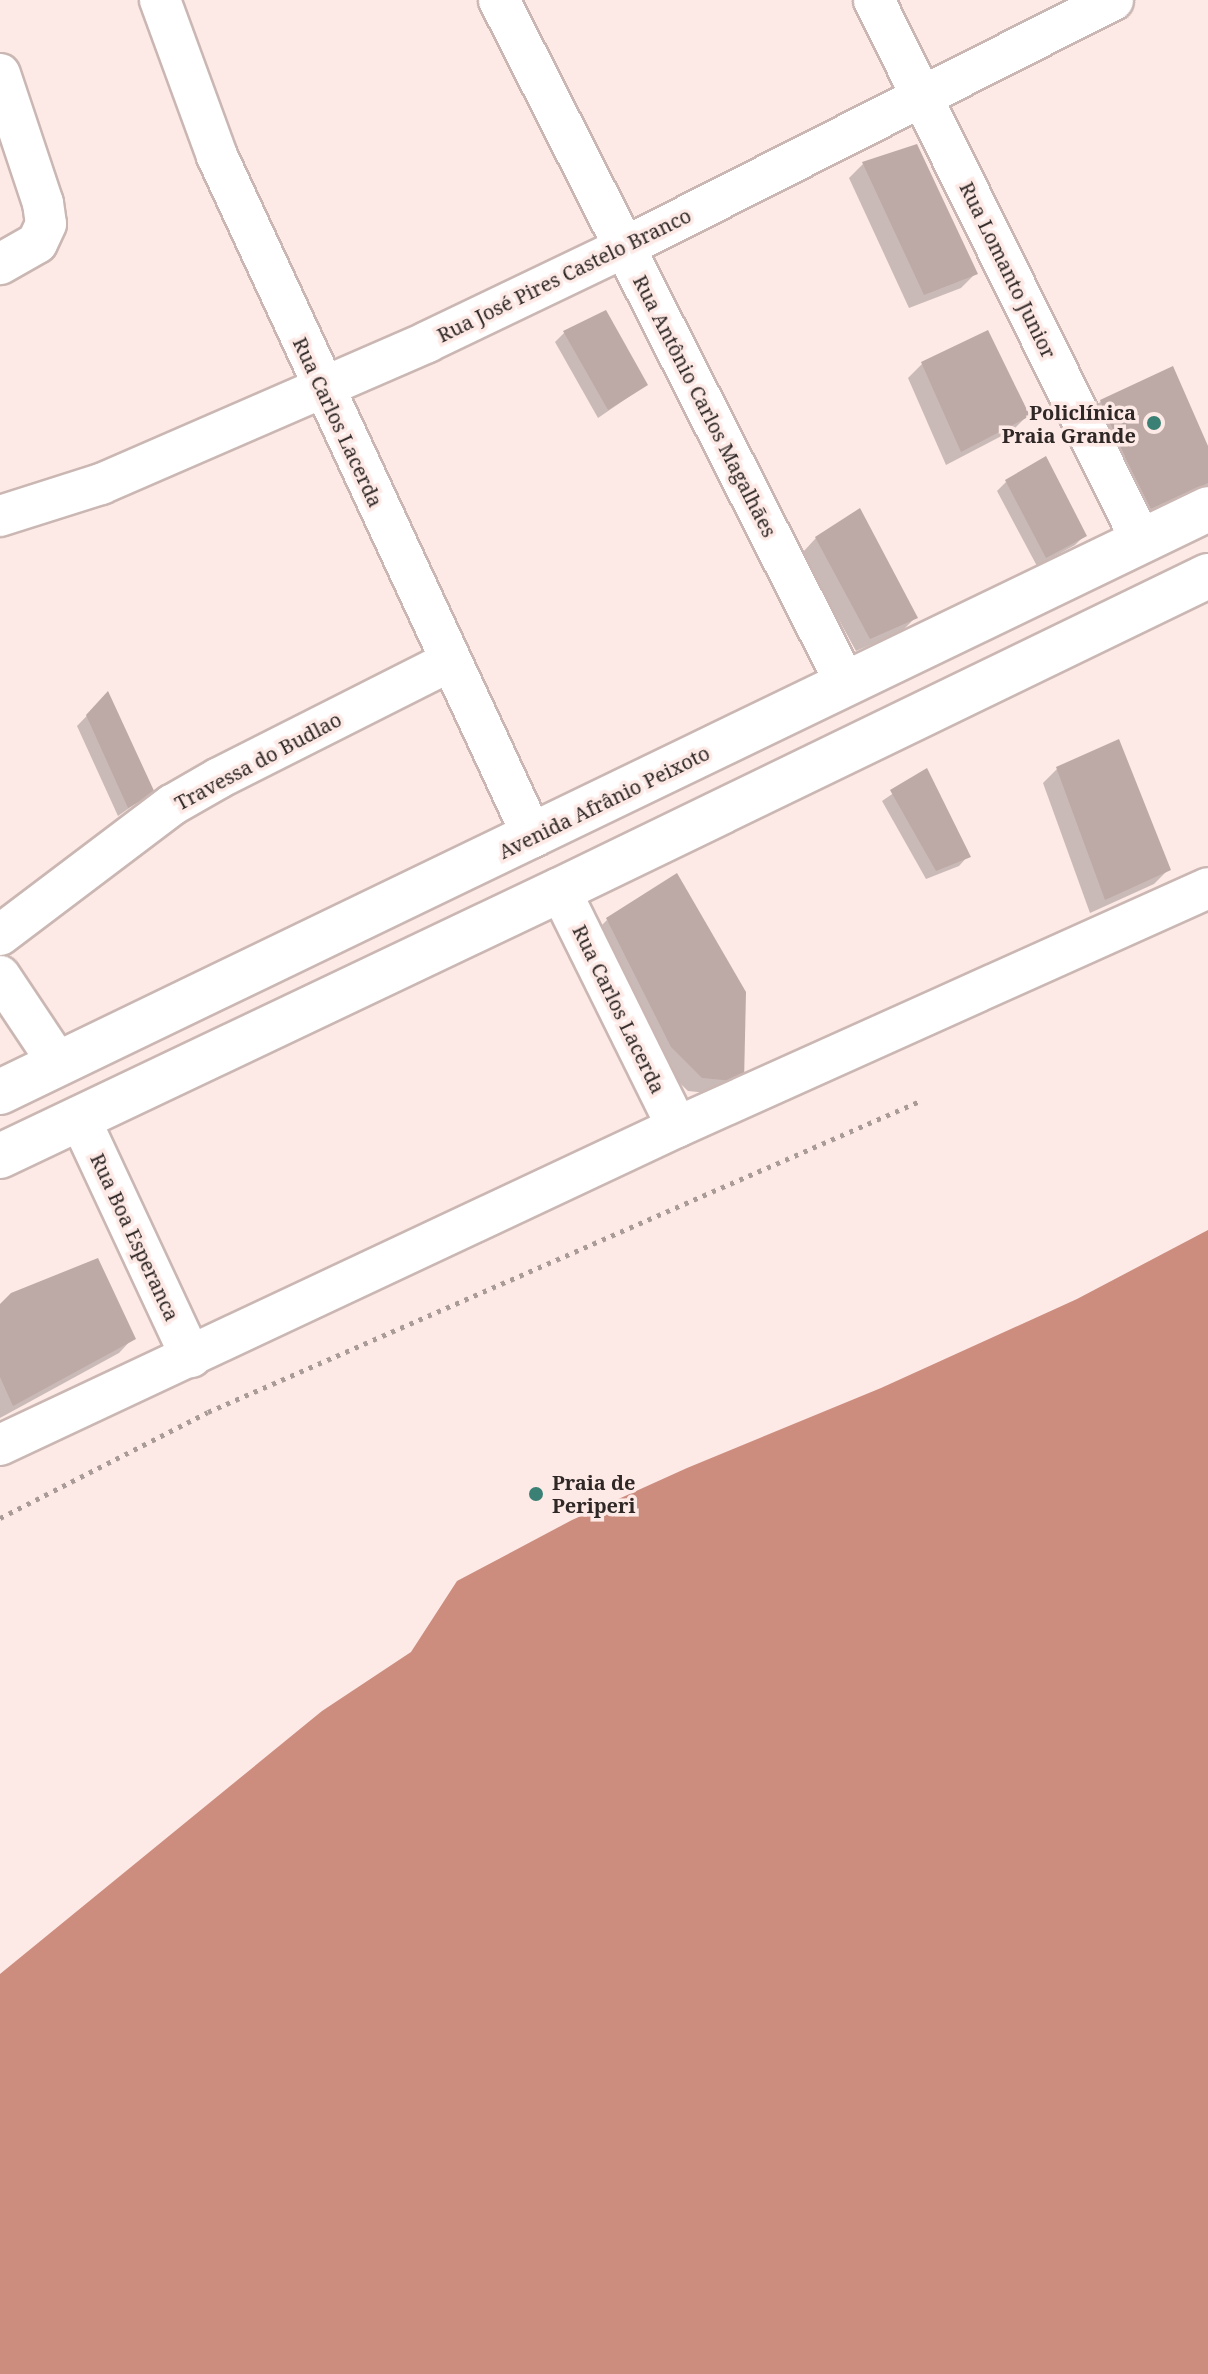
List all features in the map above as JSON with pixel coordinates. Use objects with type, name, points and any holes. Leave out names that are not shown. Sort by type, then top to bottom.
[{"type":"main road","name":"Avenida Afrânio Peixoto","points":[[0,1092],[1208,509]]},
{"type":"main road","points":[[0,1156],[560,890],[1208,576]]},
{"type":"street","name":"Rua Carlos Lacerda","points":[[160,0],[217,156],[449,662],[533,837]]},
{"type":"street","name":"Rua Antônio Carlos Magalhães","points":[[499,0],[846,684]]},
{"type":"street","name":"Rua Lomanto Junior","points":[[874,0],[1142,542]]},
{"type":"street","name":"Rua José Pires Castelo Branco","points":[[0,516],[101,484],[322,387],[625,247],[1113,0]]},
{"type":"street","points":[[0,74],[43,203],[46,224],[37,243],[0,264]]},
{"type":"street","name":"Travessa do Budlao","points":[[0,935],[172,805],[219,778],[449,662]]},
{"type":"street","points":[[0,1445],[677,1127],[1208,888]]},
{"type":"street","name":"Rua Carlos Lacerda","points":[[560,890],[677,1127]]},
{"type":"street","points":[[0,976],[58,1063]]},
{"type":"street","name":"Rua Boa Esperanca","points":[[79,1117],[191,1357]]},
{"type":"path","points":[[0,1518],[208,1412],[920,1101]]},
{"type":"shaded area","points":[[1208,1230],[1208,2374],[0,2374],[0,1974],[322,1711],[411,1652],[457,1581],[572,1520],[687,1468],[881,1388],[1077,1299]]},
{"type":"building","points":[[917,144],[978,274],[924,295],[862,162]]},
{"type":"building","points":[[606,310],[648,385],[608,410],[563,331]]},
{"type":"building","points":[[988,330],[1030,416],[961,452],[921,362]]},
{"type":"building","name":"Policlínica Praia Grande","points":[[1173,366],[1208,446],[1208,483],[1148,510],[1100,400]]},
{"type":"building","points":[[1046,456],[1087,536],[1046,558],[1005,480]]},
{"type":"building","points":[[860,508],[918,618],[870,639],[815,537]]},
{"type":"building","points":[[108,691],[155,793],[128,808],[86,715]]},
{"type":"building","points":[[1119,739],[1171,870],[1105,900],[1056,767]]},
{"type":"building","points":[[927,768],[971,857],[936,871],[890,790]]},
{"type":"building","points":[[677,873],[746,992],[744,1082],[702,1078],[671,1047],[606,918]]},
{"type":"building","points":[[98,1258],[136,1339],[13,1406],[0,1377],[0,1304],[11,1293]]},
{"type":"place","name":"Policlínica Praia Grande","points":[[1154,423]]},
{"type":"place","name":"Praia de Periperi","points":[[536,1494]]}]
